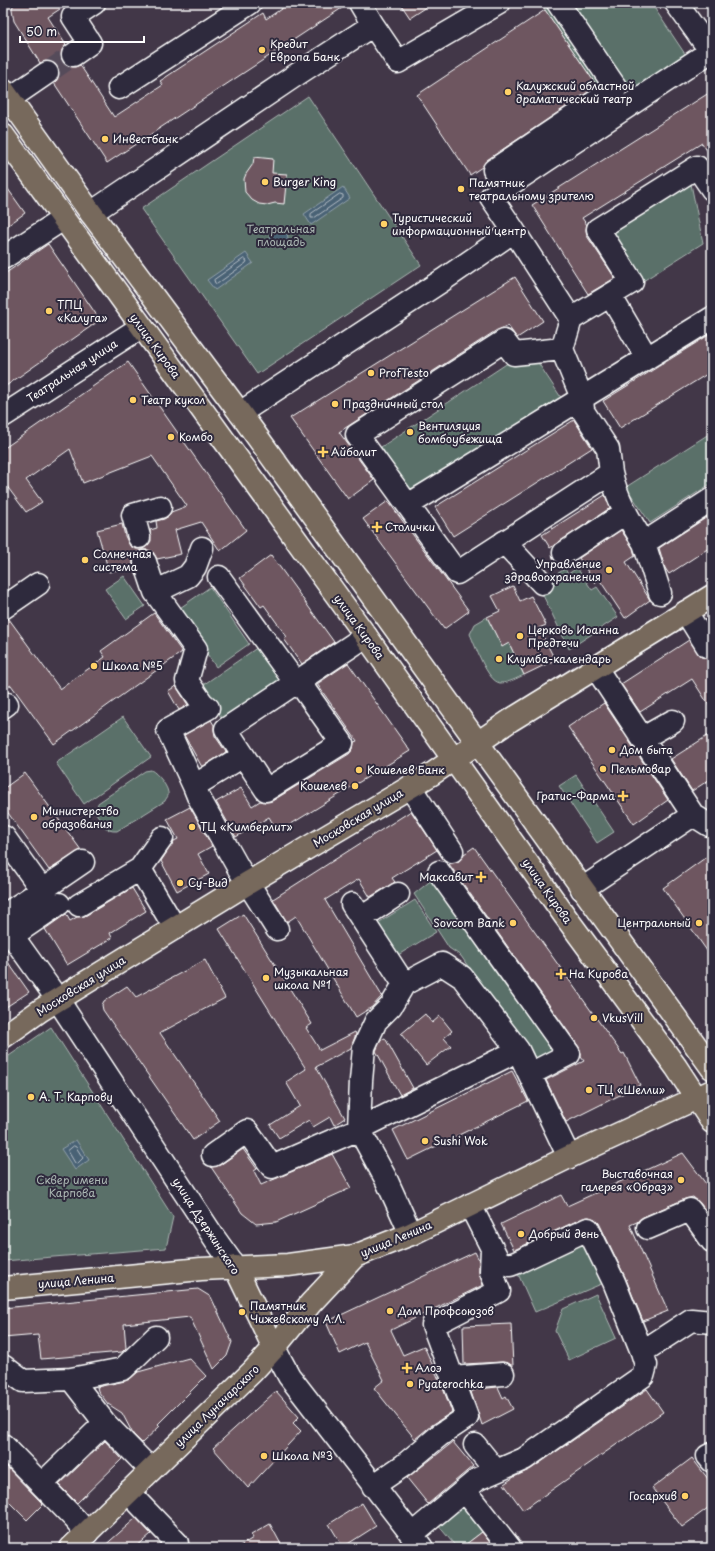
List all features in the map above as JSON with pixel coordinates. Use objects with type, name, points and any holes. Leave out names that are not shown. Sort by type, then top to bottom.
[{"type":"main road","points":[[6,94],[91,213],[240,413],[712,1068]]},
{"type":"main road","name":"улица Кирова","points":[[3,135],[454,760],[704,1094],[712,1122]]},
{"type":"main road","name":"Московская улица","points":[[3,1037],[58,1000],[248,883],[454,760],[512,720],[712,596]]},
{"type":"main road","name":"улица Ленина","points":[[3,1288],[201,1269],[288,1265],[355,1256],[411,1234],[568,1157],[704,1094]]},
{"type":"main road","name":"улица Луначарского","points":[[71,1548],[252,1372],[311,1303],[355,1256]]},
{"type":"main road","name":"улица Дзержинского","points":[[236,1267],[274,1348]]},
{"type":"street","points":[[73,55],[90,43],[73,17],[94,3]]},
{"type":"street","points":[[119,88],[250,3]]},
{"type":"street","points":[[360,3],[398,62],[500,3]]},
{"type":"street","points":[[494,170],[616,88],[558,3]]},
{"type":"street","points":[[571,319],[491,196],[711,52],[676,3]]},
{"type":"street","points":[[91,213],[289,79],[374,25]]},
{"type":"street","points":[[6,94],[47,73]]},
{"type":"street","points":[[660,593],[644,543],[624,513],[614,486],[608,449],[583,411],[582,398],[562,349],[571,319],[632,282],[598,229],[697,167],[712,189]]},
{"type":"street","points":[[3,258],[63,219]]},
{"type":"street","points":[[240,413],[443,280],[514,231]]},
{"type":"street","points":[[610,295],[647,358]]},
{"type":"street","points":[[408,505],[712,318]]},
{"type":"street","name":"Театральная улица","points":[[3,416],[141,327]]},
{"type":"street","points":[[562,349],[514,354],[504,341],[357,436],[457,573],[611,473]]},
{"type":"street","points":[[644,543],[712,499]]},
{"type":"street","points":[[139,537],[133,514],[160,507]]},
{"type":"street","points":[[564,553],[624,513]]},
{"type":"street","points":[[504,542],[542,583]]},
{"type":"street","points":[[155,592],[188,576],[194,567],[202,548]]},
{"type":"street","points":[[146,562],[155,592],[196,649],[187,681],[202,704],[208,708],[168,730],[198,796],[248,883],[277,929]]},
{"type":"street","points":[[219,577],[290,675],[299,682],[342,743],[266,790],[226,729],[299,682],[366,636]]},
{"type":"street","points":[[3,608],[38,584]]},
{"type":"street","points":[[686,612],[706,646]]},
{"type":"street","points":[[582,889],[703,819],[643,738],[596,668]]},
{"type":"street","points":[[643,738],[648,737],[673,721]]},
{"type":"street","points":[[194,786],[238,759]]},
{"type":"street","points":[[410,787],[452,851]]},
{"type":"street","points":[[4,838],[42,890]]},
{"type":"street","points":[[8,930],[69,904],[140,869],[162,838]]},
{"type":"street","points":[[3,916],[83,862]]},
{"type":"street","points":[[140,869],[175,928]]},
{"type":"street","points":[[439,872],[569,1054],[530,1074]]},
{"type":"street","points":[[398,894],[356,911],[404,984]]},
{"type":"street","name":"улица Дзержинского","points":[[8,930],[58,1000],[210,1232],[236,1267]]},
{"type":"street","points":[[411,1234],[386,1179],[359,1129],[364,1047],[376,1021],[390,1006],[404,984],[442,964],[462,977],[518,1050],[568,1157]]},
{"type":"street","points":[[213,1155],[247,1132],[272,1168],[359,1129],[505,1057]]},
{"type":"street","points":[[417,1541],[478,1479],[524,1460],[643,1376],[646,1365],[614,1282],[588,1228],[510,1265],[499,1262],[470,1206]]},
{"type":"street","points":[[648,1228],[690,1210],[712,1241]]},
{"type":"street","points":[[373,1486],[404,1465],[440,1435],[467,1418],[433,1325],[499,1291],[491,1272],[492,1248]]},
{"type":"street","points":[[642,1352],[690,1320],[712,1322]]},
{"type":"street","points":[[3,1366],[23,1381],[71,1378],[124,1369],[156,1337]]},
{"type":"street","name":"улица Дзержинского","points":[[274,1348],[289,1376],[417,1541]]},
{"type":"street","points":[[452,1378],[503,1374]]},
{"type":"street","points":[[71,1378],[105,1423],[150,1470]]},
{"type":"street","points":[[42,1484],[105,1423]]},
{"type":"street","points":[[3,1445],[42,1484],[87,1533]]},
{"type":"street","points":[[476,1445],[496,1471]]},
{"type":"street","points":[[712,1454],[708,1456],[712,1461]]},
{"type":"street","points":[[465,1491],[510,1548]]},
{"type":"street","points":[[128,1492],[177,1543],[171,1548]]},
{"type":"green space","points":[[550,3],[651,3],[685,54],[610,105],[544,8]]},
{"type":"green space","name":"Театральная площадь","points":[[308,96],[421,265],[257,374],[141,209]]},
{"type":"green space","points":[[690,179],[703,243],[643,281],[611,229]]},
{"type":"green space","points":[[529,349],[564,402],[416,500],[381,447]]},
{"type":"green space","points":[[712,432],[712,483],[650,523],[626,487]]},
{"type":"green space","points":[[577,568],[592,590],[597,587],[618,617],[569,649],[538,585],[565,569],[568,574]]},
{"type":"green space","points":[[124,576],[145,606],[126,619],[105,589]]},
{"type":"green space","points":[[210,587],[249,644],[216,667],[177,610]]},
{"type":"green space","name":"Клумба-календарь","points":[[487,617],[502,646],[509,643],[524,675],[510,681],[500,683],[495,681],[486,670],[470,634],[475,624]]},
{"type":"green space","points":[[261,645],[286,683],[226,724],[200,687]]},
{"type":"green space","points":[[123,717],[151,757],[84,804],[56,763]]},
{"type":"green space","points":[[151,770],[160,777],[167,789],[168,796],[165,801],[117,831],[106,828],[96,813],[98,803],[145,771]]},
{"type":"green space","points":[[576,775],[614,832],[597,843],[559,786]]},
{"type":"green space","points":[[433,879],[486,959],[554,1053],[535,1064],[461,956],[449,948],[414,894]]},
{"type":"green space","points":[[415,900],[436,932],[398,955],[378,923]]},
{"type":"green space","name":"Сквер имени Карпова","points":[[51,1027],[173,1217],[166,1248],[3,1261],[3,1137],[9,1133],[3,1125],[3,1060]]},
{"type":"green space","points":[[586,1236],[606,1282],[535,1312],[515,1267]]},
{"type":"green space","points":[[596,1294],[616,1338],[569,1360],[555,1331],[563,1309]]},
{"type":"green space","points":[[463,1506],[483,1531],[461,1548],[457,1548],[438,1525]]},
{"type":"water","points":[[343,187],[350,198],[311,225],[304,214]]},
{"type":"water","points":[[279,229],[286,231],[288,238],[286,245],[279,247],[272,245],[270,238],[272,231]]},
{"type":"water","points":[[246,253],[253,263],[215,290],[207,280]]},
{"type":"water","points":[[76,1140],[89,1160],[75,1170],[61,1149]]},
{"type":"building","points":[[14,3],[69,3],[48,17],[66,45],[62,50],[61,57],[63,62],[68,66],[75,67],[80,65],[114,117],[163,85],[160,81],[263,13],[266,19],[290,3],[348,4],[107,163],[54,83],[58,78],[59,72],[57,66],[52,62],[46,61],[40,63],[14,21],[12,9]]},
{"type":"building","points":[[400,3],[433,3],[410,18]]},
{"type":"building","name":"Калужский областной драматический театр","points":[[545,10],[597,86],[487,160],[482,167],[470,175],[417,95]]},
{"type":"building","points":[[712,91],[712,158],[702,143],[582,218],[587,225],[587,236],[615,278],[588,294],[532,205]]},
{"type":"building","name":"Burger King","points":[[254,157],[273,159],[272,173],[287,174],[284,204],[259,204],[252,200],[245,192],[244,179],[253,164]]},
{"type":"building","points":[[3,182],[25,213],[3,229]]},
{"type":"building","name":"ТПЦ «Калуга»","points":[[48,244],[100,320],[3,388],[3,275]]},
{"type":"building","points":[[515,277],[543,321],[517,338],[508,326],[497,330],[339,432],[374,480],[348,499],[290,418]]},
{"type":"building","points":[[712,333],[712,371],[620,428],[603,401]]},
{"type":"building","points":[[128,362],[246,530],[220,551],[201,522],[175,530],[181,554],[157,559],[153,552],[141,550],[135,554],[133,566],[109,572],[97,530],[122,524],[125,536],[130,546],[136,549],[143,549],[151,541],[150,530],[157,528],[156,521],[164,519],[169,516],[171,512],[187,506],[152,456],[83,483],[70,449],[26,480],[42,502],[26,512],[3,481],[3,449]]},
{"type":"building","points":[[574,420],[592,448],[453,536],[435,507]]},
{"type":"building","points":[[605,495],[610,508],[550,548],[542,535]]},
{"type":"building","points":[[388,501],[469,611],[444,629],[363,519]]},
{"type":"building","points":[[712,514],[712,546],[669,574],[665,568],[659,548]]},
{"type":"building","name":"Управление здравоохранения","points":[[621,530],[633,548],[635,556],[626,562],[650,600],[625,618],[599,579],[595,583],[579,558]]},
{"type":"building","points":[[271,555],[334,642],[302,664],[284,639],[287,637],[264,605],[261,607],[240,578]]},
{"type":"building","name":"Церковь Иоанна Предтечи","points":[[513,586],[520,601],[531,596],[546,625],[539,628],[555,660],[524,675],[509,643],[502,647],[487,617],[500,611],[492,596]]},
{"type":"building","points":[[154,613],[182,652],[54,744],[11,685],[3,690],[3,620],[9,619],[60,689],[105,657],[101,651]]},
{"type":"building","points":[[689,640],[701,657],[712,657],[712,710],[692,679],[640,712],[621,684]]},
{"type":"building","points":[[348,663],[410,751],[278,832],[269,817],[236,837],[216,802],[241,788],[252,806],[260,801],[272,801],[349,754],[353,749],[354,742],[357,741],[317,684]]},
{"type":"building","points":[[176,686],[188,705],[179,710],[168,691]]},
{"type":"building","name":"Дом быта","points":[[604,703],[668,800],[634,824],[568,727]]},
{"type":"building","points":[[211,720],[214,725],[215,736],[226,752],[202,767],[184,735]]},
{"type":"building","points":[[712,733],[712,778],[692,791],[671,759]]},
{"type":"building","name":"Министерство образования","points":[[25,773],[81,850],[49,870],[3,806],[3,789]]},
{"type":"building","points":[[190,807],[212,846],[198,854],[209,874],[177,891],[161,861],[174,841],[178,839],[167,819]]},
{"type":"building","points":[[411,811],[437,850],[392,878],[395,882],[370,897],[359,879],[325,900],[382,996],[372,1007],[356,1017],[296,916],[287,922],[273,899]]},
{"type":"building","points":[[474,847],[622,1054],[624,1053],[640,1085],[566,1122],[546,1080],[584,1061],[581,1057],[579,1047],[449,864],[459,861],[464,854]]},
{"type":"building","name":"Центральный","points":[[712,853],[712,958],[663,888]]},
{"type":"building","points":[[132,888],[146,911],[110,933],[112,938],[67,965],[45,929],[66,914],[70,921],[77,917],[85,916]]},
{"type":"building","points":[[243,914],[312,1024],[306,1028],[320,1050],[355,1032],[356,1034],[351,1048],[316,1067],[345,1118],[334,1125],[330,1117],[313,1127],[309,1120],[279,1138],[270,1125],[300,1106],[286,1082],[306,1069],[219,929]]},
{"type":"building","points":[[3,955],[29,992],[3,1009]]},
{"type":"building","points":[[205,960],[225,998],[160,1033],[220,1121],[193,1140],[103,1010],[102,1005],[104,1001],[127,986],[136,997]]},
{"type":"building","points":[[425,1014],[432,1023],[440,1016],[452,1031],[444,1038],[451,1046],[426,1065],[401,1034]]},
{"type":"building","points":[[385,1038],[413,1088],[400,1095],[376,1051],[381,1040]]},
{"type":"building","points":[[512,1071],[528,1101],[408,1160],[393,1130]]},
{"type":"building","points":[[243,1149],[257,1169],[254,1171],[261,1185],[332,1154],[351,1188],[276,1222],[256,1224],[242,1213],[211,1167],[220,1165]]},
{"type":"building","points":[[683,1153],[712,1192],[712,1219],[700,1203],[693,1197],[643,1217],[630,1225],[668,1311],[643,1321],[625,1277],[599,1223],[595,1219],[589,1217],[583,1218],[514,1250],[501,1224],[561,1195],[567,1206]]},
{"type":"building","points":[[475,1252],[479,1260],[479,1272],[483,1285],[391,1330],[403,1355],[424,1346],[452,1412],[432,1425],[415,1439],[374,1388],[384,1380],[365,1342],[340,1354],[326,1322]]},
{"type":"building","points":[[198,1289],[211,1297],[232,1342],[227,1356],[214,1369],[190,1317],[124,1324],[126,1348],[122,1352],[41,1359],[38,1335],[3,1338],[3,1308]]},
{"type":"building","points":[[511,1324],[513,1366],[502,1362],[464,1364],[463,1326]]},
{"type":"building","points":[[189,1358],[206,1376],[158,1424],[160,1426],[142,1443],[133,1434],[122,1413],[108,1404],[98,1391],[97,1387],[125,1381],[138,1372]]},
{"type":"building","points":[[498,1387],[503,1398],[506,1396],[513,1409],[482,1425],[471,1392],[477,1389]]},
{"type":"building","points":[[647,1389],[663,1412],[523,1510],[504,1484],[514,1477],[531,1469]]},
{"type":"building","points":[[276,1391],[299,1417],[293,1423],[301,1431],[248,1488],[213,1448]]},
{"type":"building","points":[[105,1441],[122,1459],[77,1503],[59,1485]]},
{"type":"building","points":[[453,1442],[473,1466],[428,1504],[407,1478]]},
{"type":"building","name":"Госархив","points":[[692,1458],[712,1484],[712,1505],[682,1527],[652,1488]]},
{"type":"building","points":[[3,1463],[43,1504],[27,1520],[3,1496]]},
{"type":"building","points":[[362,1503],[376,1526],[343,1547],[329,1524]]},
{"type":"building","points":[[136,1518],[151,1534],[135,1548],[102,1548]]},
{"type":"building","points":[[270,1524],[283,1548],[237,1548],[253,1538],[251,1535]]},
{"type":"building","points":[[482,1532],[494,1548],[461,1548]]},
{"type":"tunnel","points":[[47,73],[73,55]]},
{"type":"place","name":"Кредит Европа Банк","points":[[262,50]]},
{"type":"place","name":"Калужский областной драматический театр","points":[[508,92]]},
{"type":"place","name":"Инвестбанк","points":[[105,139]]},
{"type":"place","name":"Burger King","points":[[265,182]]},
{"type":"place","name":"Памятник театральному зрителю","points":[[461,189]]},
{"type":"place","name":"Туристический информационный центр","points":[[384,224]]},
{"type":"place","name":"ТПЦ «Калуга»","points":[[49,311]]},
{"type":"place","name":"ProfTesto","points":[[371,373]]},
{"type":"place","name":"Театр кукол","points":[[133,400]]},
{"type":"place","name":"Праздничный стол","points":[[335,404]]},
{"type":"place","name":"Вентиляция бомбоубежища","points":[[410,432]]},
{"type":"place","name":"Комбо","points":[[171,437]]},
{"type":"place","name":"Айболит","points":[[323,452]]},
{"type":"place","name":"Столички","points":[[377,527]]},
{"type":"place","name":"Солнечная система","points":[[85,560]]},
{"type":"place","name":"Управление здравоохранения","points":[[609,570]]},
{"type":"place","name":"Церковь Иоанна Предтечи","points":[[520,636]]},
{"type":"place","name":"Клумба-календарь","points":[[499,659]]},
{"type":"place","name":"Школа №5","points":[[94,666]]},
{"type":"place","name":"Дом быта","points":[[612,750]]},
{"type":"place","name":"Пельмовар","points":[[603,769]]},
{"type":"place","name":"Кошелев Банк","points":[[359,770]]},
{"type":"place","name":"Кошелев","points":[[355,786]]},
{"type":"place","name":"Гратис-Фарма","points":[[623,796]]},
{"type":"place","name":"Министерство образования","points":[[34,817]]},
{"type":"place","name":"ТЦ «Кимберлит»","points":[[192,827]]},
{"type":"place","name":"Максавит","points":[[481,877]]},
{"type":"place","name":"Су-Вид","points":[[180,883]]},
{"type":"place","name":"Sovcom Bank","points":[[513,923]]},
{"type":"place","name":"Центральный","points":[[699,923]]},
{"type":"place","name":"На Кирова","points":[[561,974]]},
{"type":"place","name":"Музыкальная школа №1","points":[[266,978]]},
{"type":"place","name":"VkusVill","points":[[594,1018]]},
{"type":"place","name":"ТЦ «Шелли»","points":[[589,1090]]},
{"type":"place","name":"А. Т. Карпову","points":[[31,1097]]},
{"type":"place","name":"Sushi Wok","points":[[425,1141]]},
{"type":"place","name":"Выставочная галерея «Образ»","points":[[681,1180]]},
{"type":"place","name":"Добрый день","points":[[521,1234]]},
{"type":"place","name":"Дом Профсоюзов","points":[[390,1311]]},
{"type":"place","name":"Памятник Чижевскому А.Л.","points":[[242,1312]]},
{"type":"place","name":"Алоэ","points":[[407,1368]]},
{"type":"place","name":"Pyaterochka","points":[[410,1384]]},
{"type":"place","name":"Школа №3","points":[[264,1456]]},
{"type":"place","name":"Госархив","points":[[685,1496]]}]
